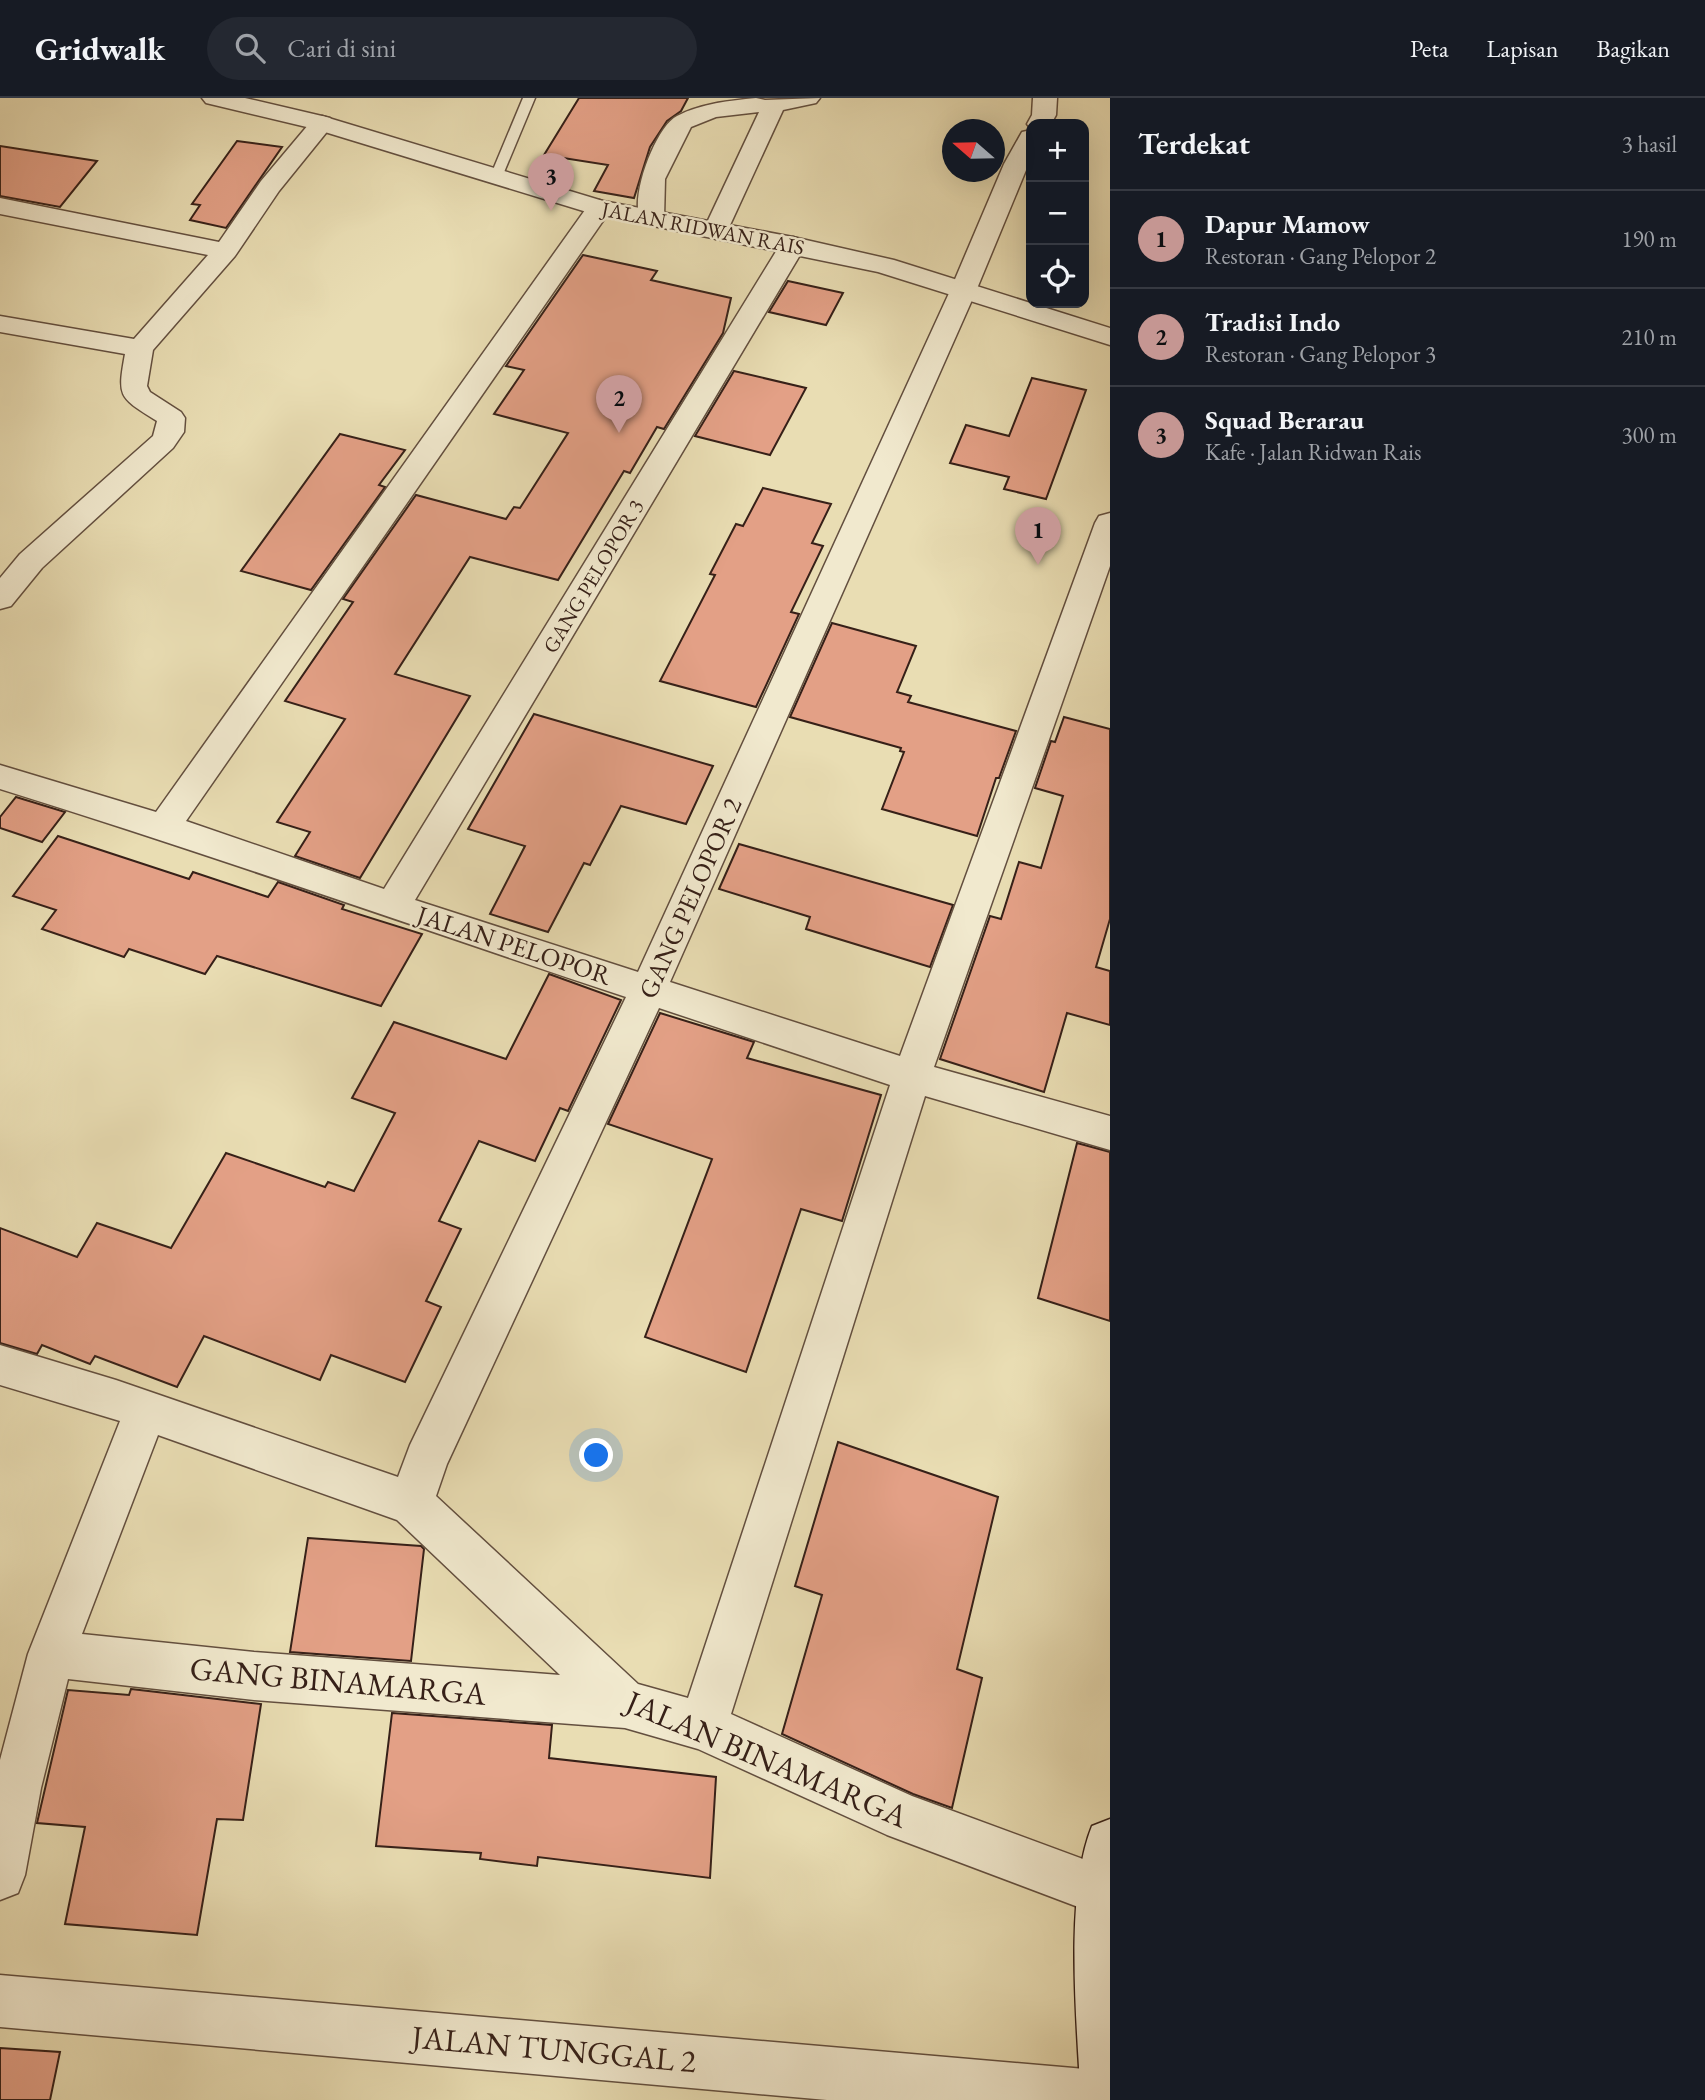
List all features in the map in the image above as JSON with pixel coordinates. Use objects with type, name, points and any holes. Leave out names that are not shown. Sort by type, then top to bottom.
[{"type":"street","name":"JALAN RIDWAN RAIS","points":[[214,98],[322,123],[599,208],[793,245],[885,266],[1110,337]]},
{"type":"street","points":[[716,232],[774,105],[808,98]]},
{"type":"street","points":[[1041,119],[1045,98]]},
{"type":"street","points":[[651,218],[647,198],[652,178],[682,122],[712,110],[757,105]]},
{"type":"street","points":[[0,599],[31,561],[163,442],[170,432],[170,418],[138,397],[133,386],[140,348],[226,251],[270,186],[322,123]]},
{"type":"street","name":"GANG PELOPOR 2","points":[[411,1503],[426,1460],[649,989],[1026,146]]},
{"type":"street","points":[[0,206],[226,251]]},
{"type":"street","points":[[164,827],[599,208]]},
{"type":"street","name":"GANG PELOPOR 3","points":[[392,906],[793,245]]},
{"type":"street","points":[[0,324],[140,348]]},
{"type":"street","points":[[703,1726],[912,1076],[1110,523]]},
{"type":"street","name":"JALAN PELOPOR","points":[[0,776],[164,827],[392,906],[912,1076],[1110,1133]]},
{"type":"street","points":[[0,1365],[116,1400],[411,1503]]},
{"type":"street","points":[[0,1875],[17,1788],[51,1654],[145,1412]]},
{"type":"street","name":"JALAN BINAMARGA","points":[[411,1503],[625,1704],[703,1726],[904,1818],[1106,1867]]},
{"type":"street","name":"GANG BINAMARGA","points":[[51,1654],[254,1676],[625,1704]]},
{"type":"street","points":[[1106,1867],[1102,2014],[1108,2099]]},
{"type":"street","name":"JALAN TUNGGAL 2","points":[[0,2001],[1108,2099]]},
{"type":"lane","points":[[496,177],[529,98]]},
{"type":"building","points":[[579,98],[688,98],[681,111],[667,121],[650,147],[634,198],[594,191],[608,165],[544,155]]},
{"type":"building","points":[[237,141],[282,147],[226,228],[190,220],[200,205],[192,204]]},
{"type":"building","points":[[0,146],[97,161],[60,207],[0,196]]},
{"type":"building","points":[[583,255],[657,271],[651,280],[731,298],[723,333],[664,429],[657,427],[630,473],[624,471],[558,580],[470,557],[395,674],[470,696],[360,878],[295,856],[310,832],[277,822],[345,719],[285,701],[353,602],[343,599],[416,495],[506,519],[514,507],[520,508],[568,433],[494,414],[524,370],[506,366]]},
{"type":"building","points":[[788,281],[843,293],[826,325],[769,312]]},
{"type":"building","points":[[734,371],[806,388],[770,455],[695,436]]},
{"type":"building","points":[[1032,378],[1086,390],[1046,499],[1004,489],[1009,477],[950,463],[966,425],[1009,436]]},
{"type":"building","points":[[340,434],[405,450],[379,485],[385,487],[311,590],[241,571]]},
{"type":"building","points":[[763,488],[831,504],[812,543],[823,546],[791,612],[799,614],[756,707],[660,681],[715,575],[710,574],[736,524],[743,526]]},
{"type":"building","points":[[832,623],[916,646],[897,692],[911,696],[908,702],[1016,731],[999,778],[996,778],[977,836],[882,809],[904,752],[900,751],[901,748],[790,717]]},
{"type":"building","points":[[534,714],[713,766],[686,824],[621,806],[590,865],[584,863],[548,932],[490,914],[525,846],[468,829]]},
{"type":"building","points":[[1064,717],[1110,729],[1110,919],[1096,967],[1110,971],[1110,1025],[1067,1013],[1044,1092],[940,1059],[990,916],[1001,919],[1019,862],[1041,868],[1063,796],[1035,788],[1051,741],[1055,742]]},
{"type":"building","points":[[16,797],[65,812],[42,842],[0,828],[0,817]]},
{"type":"building","points":[[58,836],[189,879],[193,872],[268,897],[278,882],[344,905],[342,909],[422,934],[381,1006],[217,956],[205,974],[129,949],[124,957],[42,929],[56,910],[13,896]]},
{"type":"building","points":[[739,844],[953,905],[930,967],[806,929],[810,917],[719,889]]},
{"type":"building","points":[[549,974],[621,1000],[568,1111],[560,1108],[535,1161],[479,1141],[439,1221],[461,1229],[426,1301],[441,1307],[405,1382],[331,1355],[320,1380],[204,1336],[177,1387],[95,1356],[90,1364],[42,1345],[37,1354],[0,1343],[0,1228],[77,1257],[97,1223],[171,1248],[226,1153],[325,1187],[328,1182],[354,1191],[395,1113],[352,1098],[394,1022],[506,1059]]},
{"type":"building","points":[[660,1013],[754,1042],[747,1058],[881,1095],[842,1221],[801,1209],[746,1372],[645,1337],[712,1159],[608,1124]]},
{"type":"building","points":[[1077,1143],[1110,1152],[1110,1321],[1038,1298]]},
{"type":"building","points":[[838,1442],[998,1497],[957,1669],[982,1678],[952,1808],[913,1794],[782,1734],[822,1595],[795,1586]]},
{"type":"building","points":[[308,1538],[421,1546],[424,1549],[411,1661],[290,1652]]},
{"type":"building","points":[[131,1689],[261,1704],[243,1820],[217,1819],[197,1935],[65,1924],[85,1827],[37,1823],[68,1690],[129,1695]]},
{"type":"building","points":[[392,1713],[552,1725],[549,1758],[716,1777],[710,1878],[538,1857],[537,1866],[480,1859],[481,1853],[376,1846]]},
{"type":"building","points":[[0,2048],[60,2052],[50,2100],[0,2100]]},
{"type":"place","name":"Squad Berarau","points":[[551,211]]},
{"type":"place","name":"Tradisi Indo","points":[[619,433]]},
{"type":"place","name":"Dapur Mamow","points":[[1038,565]]}]
